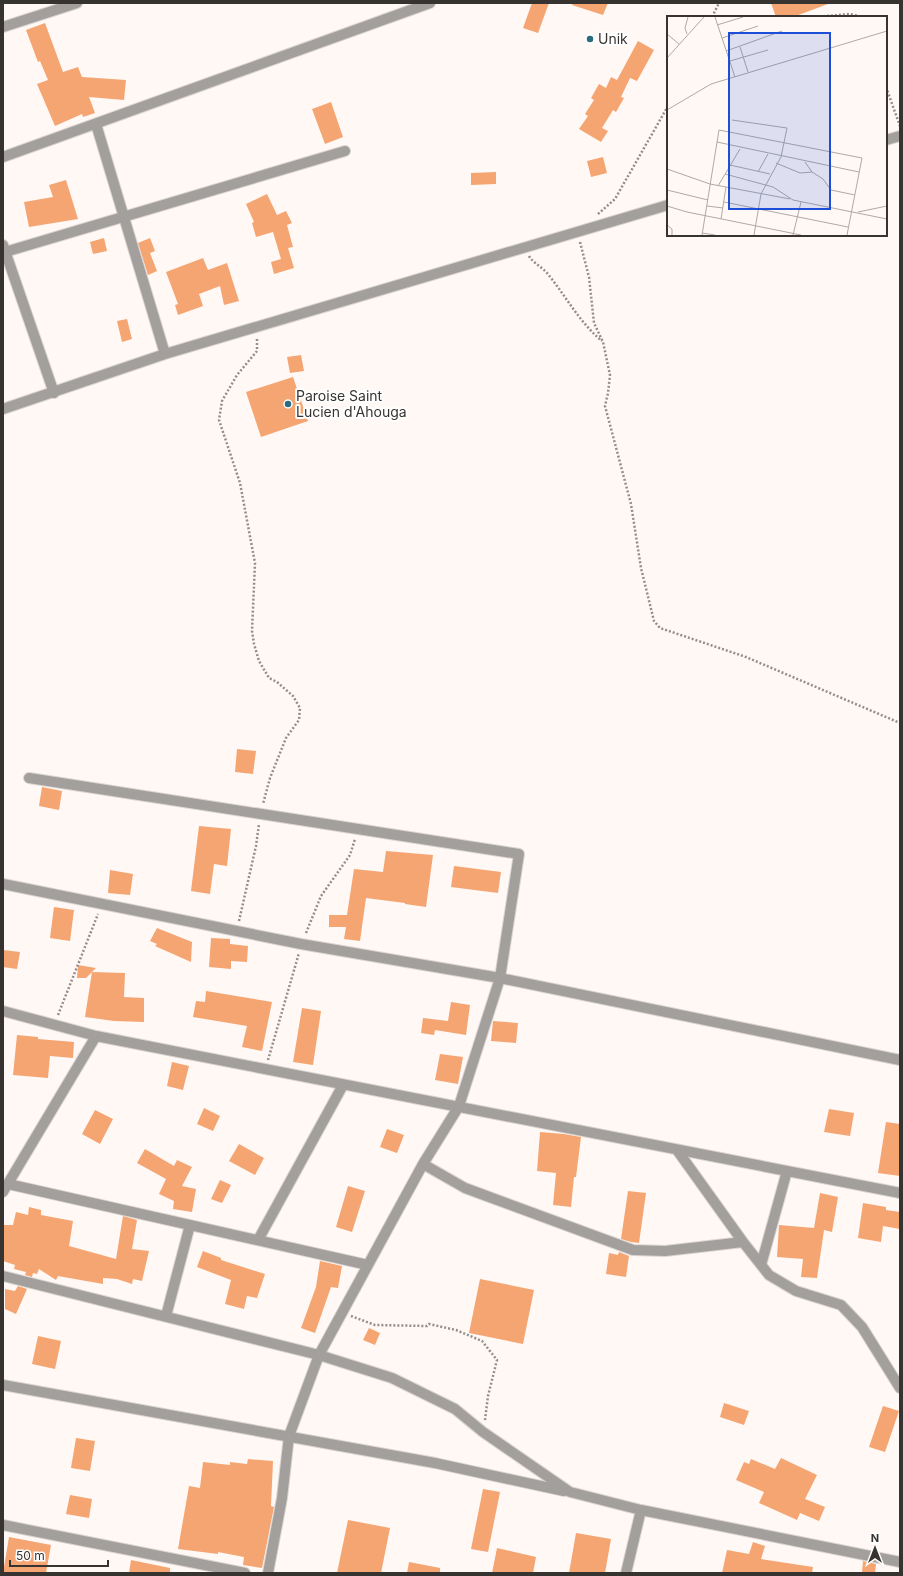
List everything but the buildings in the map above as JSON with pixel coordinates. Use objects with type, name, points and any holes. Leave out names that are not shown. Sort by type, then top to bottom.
[{"type":"street","points":[[3,27],[77,3]]},
{"type":"street","points":[[4,160],[96,124],[430,3]]},
{"type":"street","points":[[96,124],[165,354]]},
{"type":"street","points":[[887,140],[900,136]]},
{"type":"street","points":[[54,393],[4,248],[124,217],[345,150]]},
{"type":"street","points":[[3,409],[54,393],[165,354],[667,205]]},
{"type":"street","points":[[30,778],[519,854],[500,978],[459,1106],[423,1164],[319,1354],[289,1436],[282,1498],[268,1573]]},
{"type":"street","points":[[3,884],[302,944],[500,978],[900,1060]]},
{"type":"street","points":[[3,1011],[96,1036],[459,1106],[900,1194]]},
{"type":"street","points":[[96,1036],[6,1188],[190,1225],[368,1265]]},
{"type":"street","points":[[258,1240],[343,1084]]},
{"type":"street","points":[[677,1150],[768,1275],[796,1291],[841,1305],[862,1327],[900,1388]]},
{"type":"street","points":[[423,1164],[465,1188],[632,1250],[666,1251],[743,1242]]},
{"type":"street","points":[[761,1265],[787,1171]]},
{"type":"street","points":[[166,1316],[190,1225]]},
{"type":"street","points":[[3,1276],[319,1354],[392,1378],[455,1410],[483,1432],[570,1492]]},
{"type":"street","points":[[3,1385],[435,1463],[570,1492],[641,1510],[900,1562]]},
{"type":"street","points":[[626,1573],[641,1510]]},
{"type":"street","points":[[3,1525],[245,1573]]},
{"type":"path","points":[[712,16],[719,3]]},
{"type":"path","points":[[827,16],[850,14],[859,16]]},
{"type":"path","points":[[887,90],[900,126]]},
{"type":"path","points":[[593,218],[615,199],[667,108]]},
{"type":"path","points":[[577,232],[589,277],[594,323],[603,342],[610,375],[605,406],[631,504],[641,568],[654,621],[660,628],[746,657],[900,723]]},
{"type":"path","points":[[524,247],[531,259],[546,272],[584,324],[603,342]]},
{"type":"path","points":[[236,931],[256,846],[260,814],[270,778],[286,738],[299,720],[300,708],[293,696],[277,682],[269,678],[259,661],[254,644],[252,631],[256,563],[240,483],[219,420],[222,400],[237,375],[257,351],[256,328]]},
{"type":"path","points":[[265,1069],[302,944],[321,896],[350,855],[358,829]]},
{"type":"path","points":[[43,1022],[54,1024],[102,904]]},
{"type":"path","points":[[341,1313],[375,1325],[427,1326],[429,1324],[456,1330],[482,1341],[497,1360],[488,1396],[483,1432]]},
{"type":"place","name":"Unik","points":[[590,39]]},
{"type":"place","name":"Paroise Saint Lucien d'Ahouga","points":[[288,404]]}]
